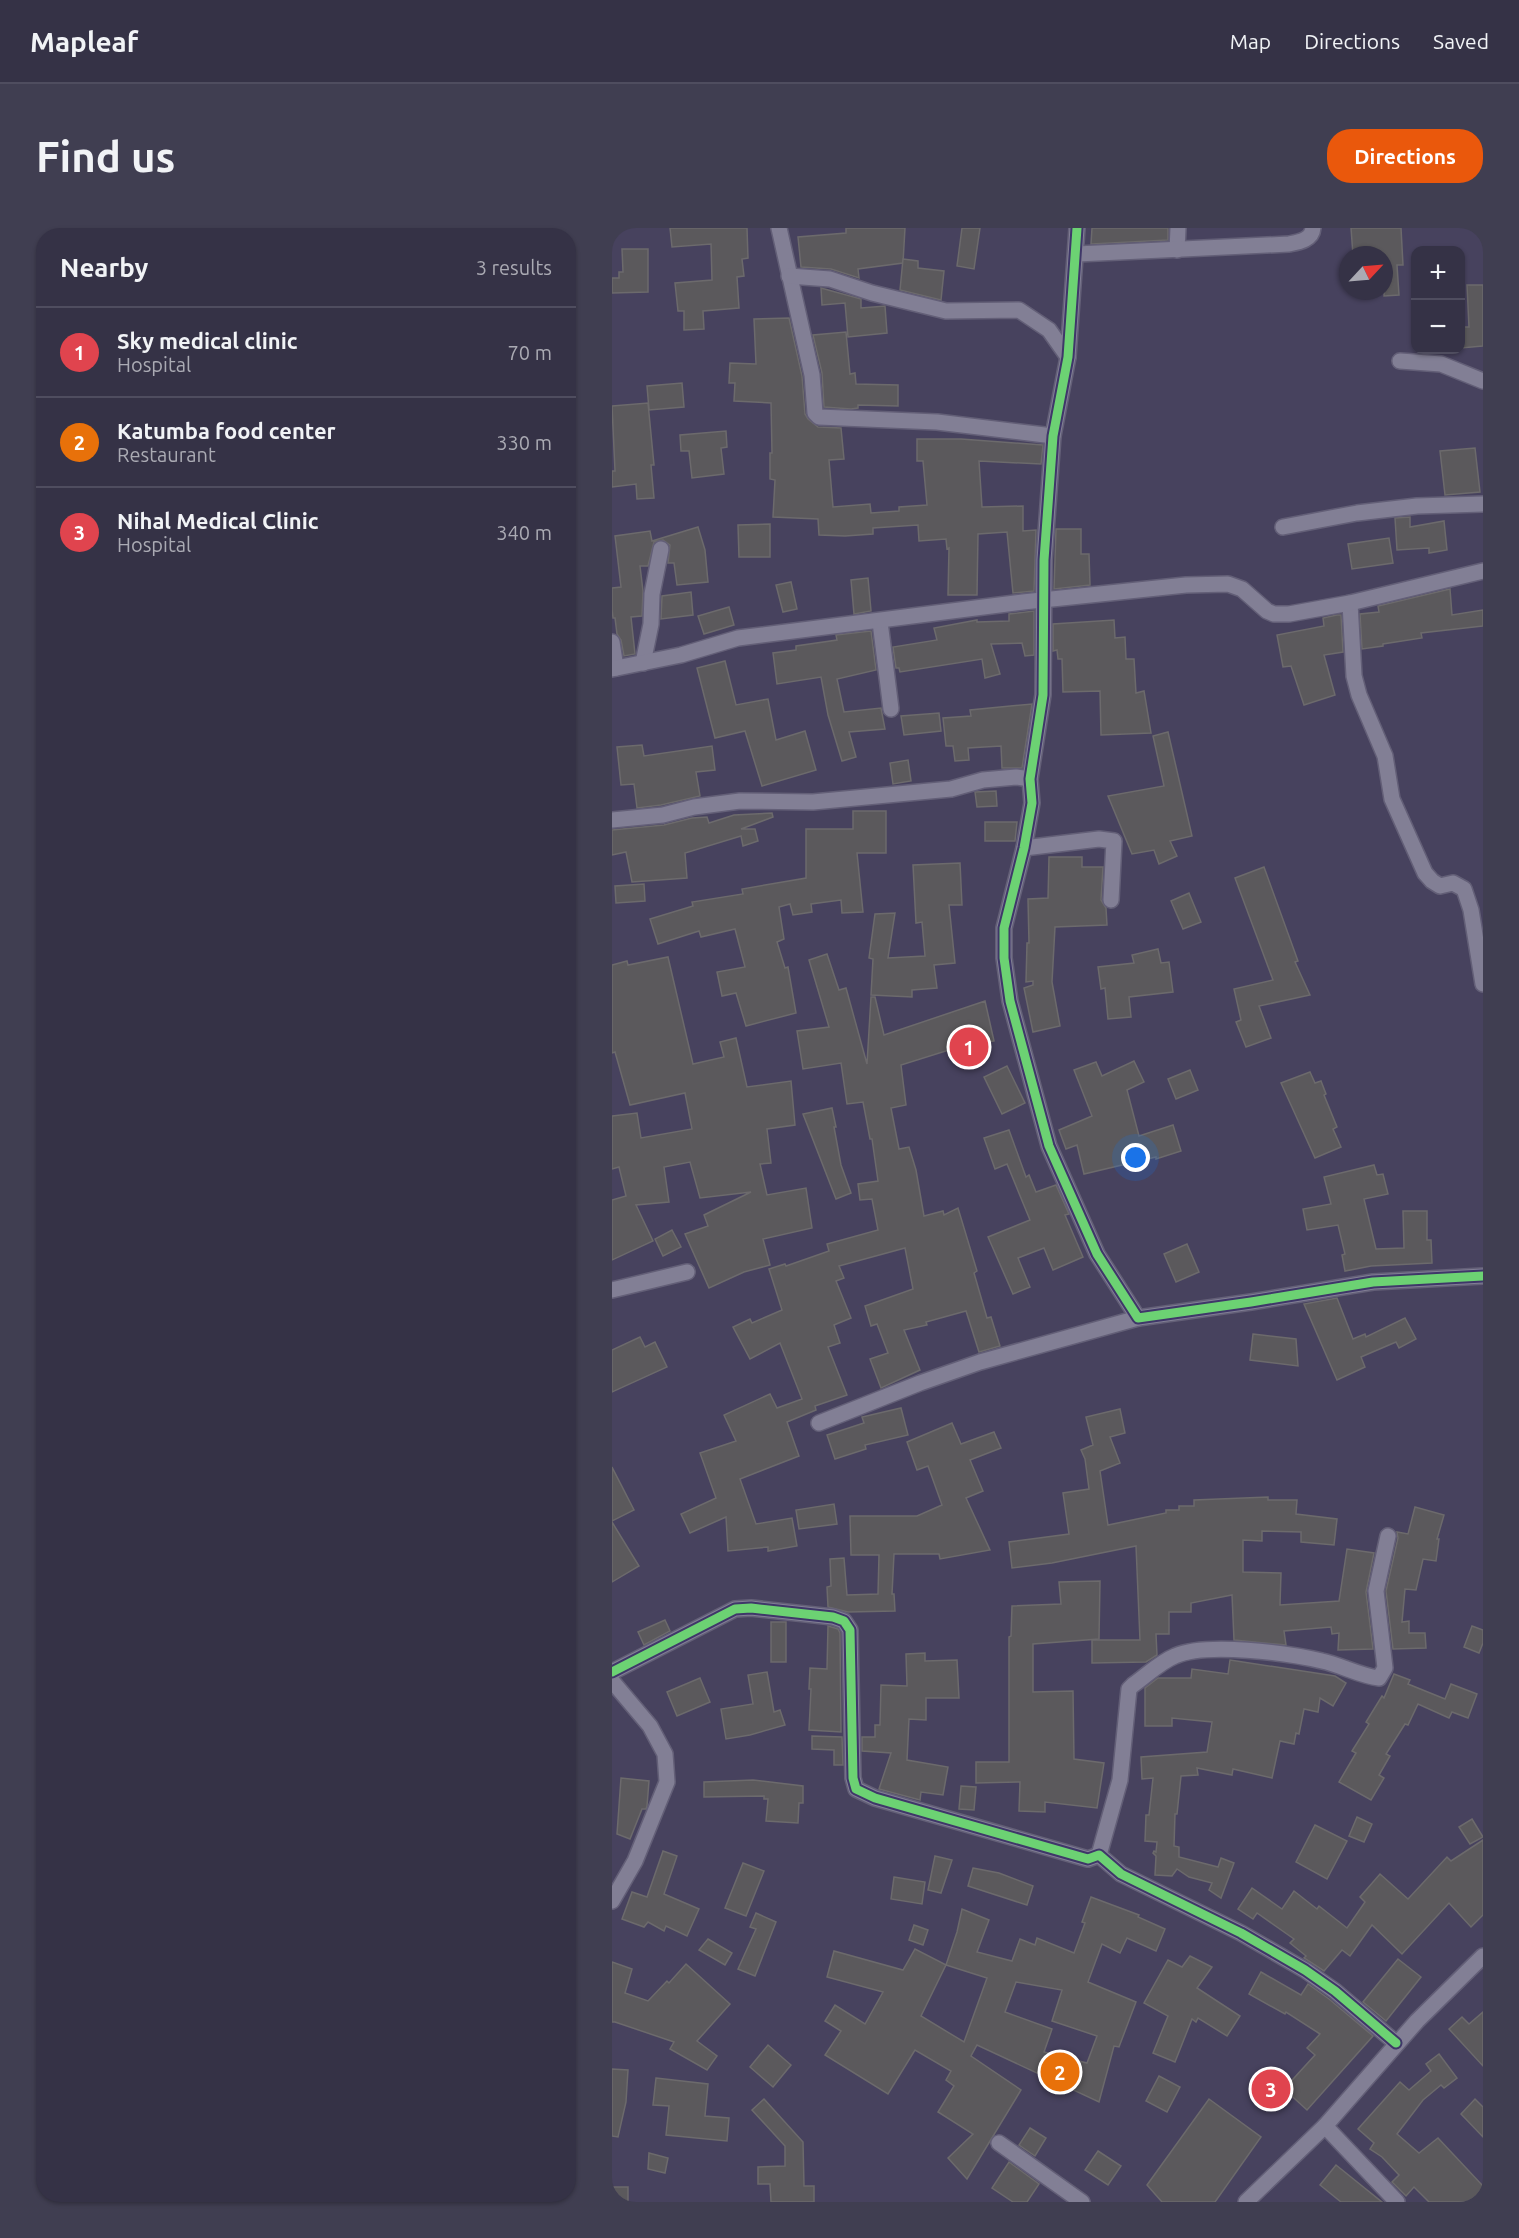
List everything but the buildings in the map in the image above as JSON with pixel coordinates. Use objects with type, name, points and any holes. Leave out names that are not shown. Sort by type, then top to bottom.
[{"type":"street","points":[[779,228],[812,375],[815,413],[819,417],[938,422],[1053,436]]},
{"type":"street","points":[[1077,228],[1077,254],[1068,357],[1053,436],[1044,560],[1043,695],[1030,779],[1032,803],[1024,848],[1004,928],[1004,958],[1010,1001],[1049,1146],[1096,1254],[1138,1317]]},
{"type":"street","points":[[1177,250],[1178,228]]},
{"type":"street","points":[[1077,254],[1289,244],[1306,240],[1313,233],[1313,228]]},
{"type":"street","points":[[789,276],[830,279],[872,293],[946,312],[1019,310],[1048,330],[1068,357]]},
{"type":"street","points":[[1400,361],[1441,364],[1483,381]]},
{"type":"street","points":[[1283,527],[1357,513],[1417,506],[1483,504]]},
{"type":"street","points":[[643,663],[651,624],[651,594],[661,549]]},
{"type":"street","points":[[612,642],[614,669],[681,655],[738,638],[969,608],[1186,585],[1228,584],[1242,589],[1267,611],[1274,614],[1289,614],[1350,603],[1483,571]]},
{"type":"street","points":[[1350,603],[1354,676],[1359,695],[1386,756],[1392,799],[1425,873],[1440,886],[1453,883],[1464,889],[1471,910],[1483,984]]},
{"type":"street","points":[[880,621],[891,709]]},
{"type":"street","points":[[612,820],[663,815],[694,807],[740,801],[813,802],[951,789],[983,780],[1016,777],[1030,779]]},
{"type":"street","points":[[1024,848],[1099,839],[1114,841],[1111,900]]},
{"type":"street","points":[[612,1290],[687,1272]]},
{"type":"street","points":[[819,1422],[980,1362],[1138,1317],[1251,1302],[1373,1282],[1483,1276]]},
{"type":"street","points":[[612,1672],[735,1609],[751,1608],[833,1617],[844,1621],[850,1630],[853,1778],[856,1789],[875,1798],[1088,1859],[1099,1854],[1120,1780],[1129,1689],[1173,1656],[1202,1650],[1241,1650],[1285,1654],[1321,1660],[1379,1678],[1386,1668],[1376,1591],[1388,1536]]},
{"type":"street","points":[[612,1681],[655,1735],[665,1754],[668,1782],[635,1861],[612,1901]]},
{"type":"street","points":[[1099,1854],[1121,1874],[1233,1928],[1305,1970],[1335,1991],[1396,2043]]},
{"type":"street","points":[[1246,2202],[1325,2126],[1396,2043],[1483,1956]]},
{"type":"street","points":[[1325,2126],[1397,2202]]},
{"type":"street","points":[[999,2143],[1082,2202]]},
{"type":"cycle path","points":[[1077,228],[1068,357],[1053,436],[1044,560],[1043,695],[1030,779],[1032,803],[1024,848],[1004,928],[1004,958],[1010,1001],[1049,1146],[1097,1254],[1138,1318],[1373,1282],[1483,1276]]},
{"type":"cycle path","points":[[612,1672],[735,1609],[751,1608],[833,1617],[844,1621],[850,1630],[853,1778],[856,1789],[875,1798],[1088,1859],[1099,1855],[1121,1874],[1241,1933],[1305,1970],[1335,1991],[1396,2043]]},
{"type":"place","name":"Sky medical clinic","points":[[969,1047]]},
{"type":"place","name":"Katumba food center","points":[[1060,2072]]},
{"type":"place","name":"Nihal Medical Clinic","points":[[1271,2089]]}]
